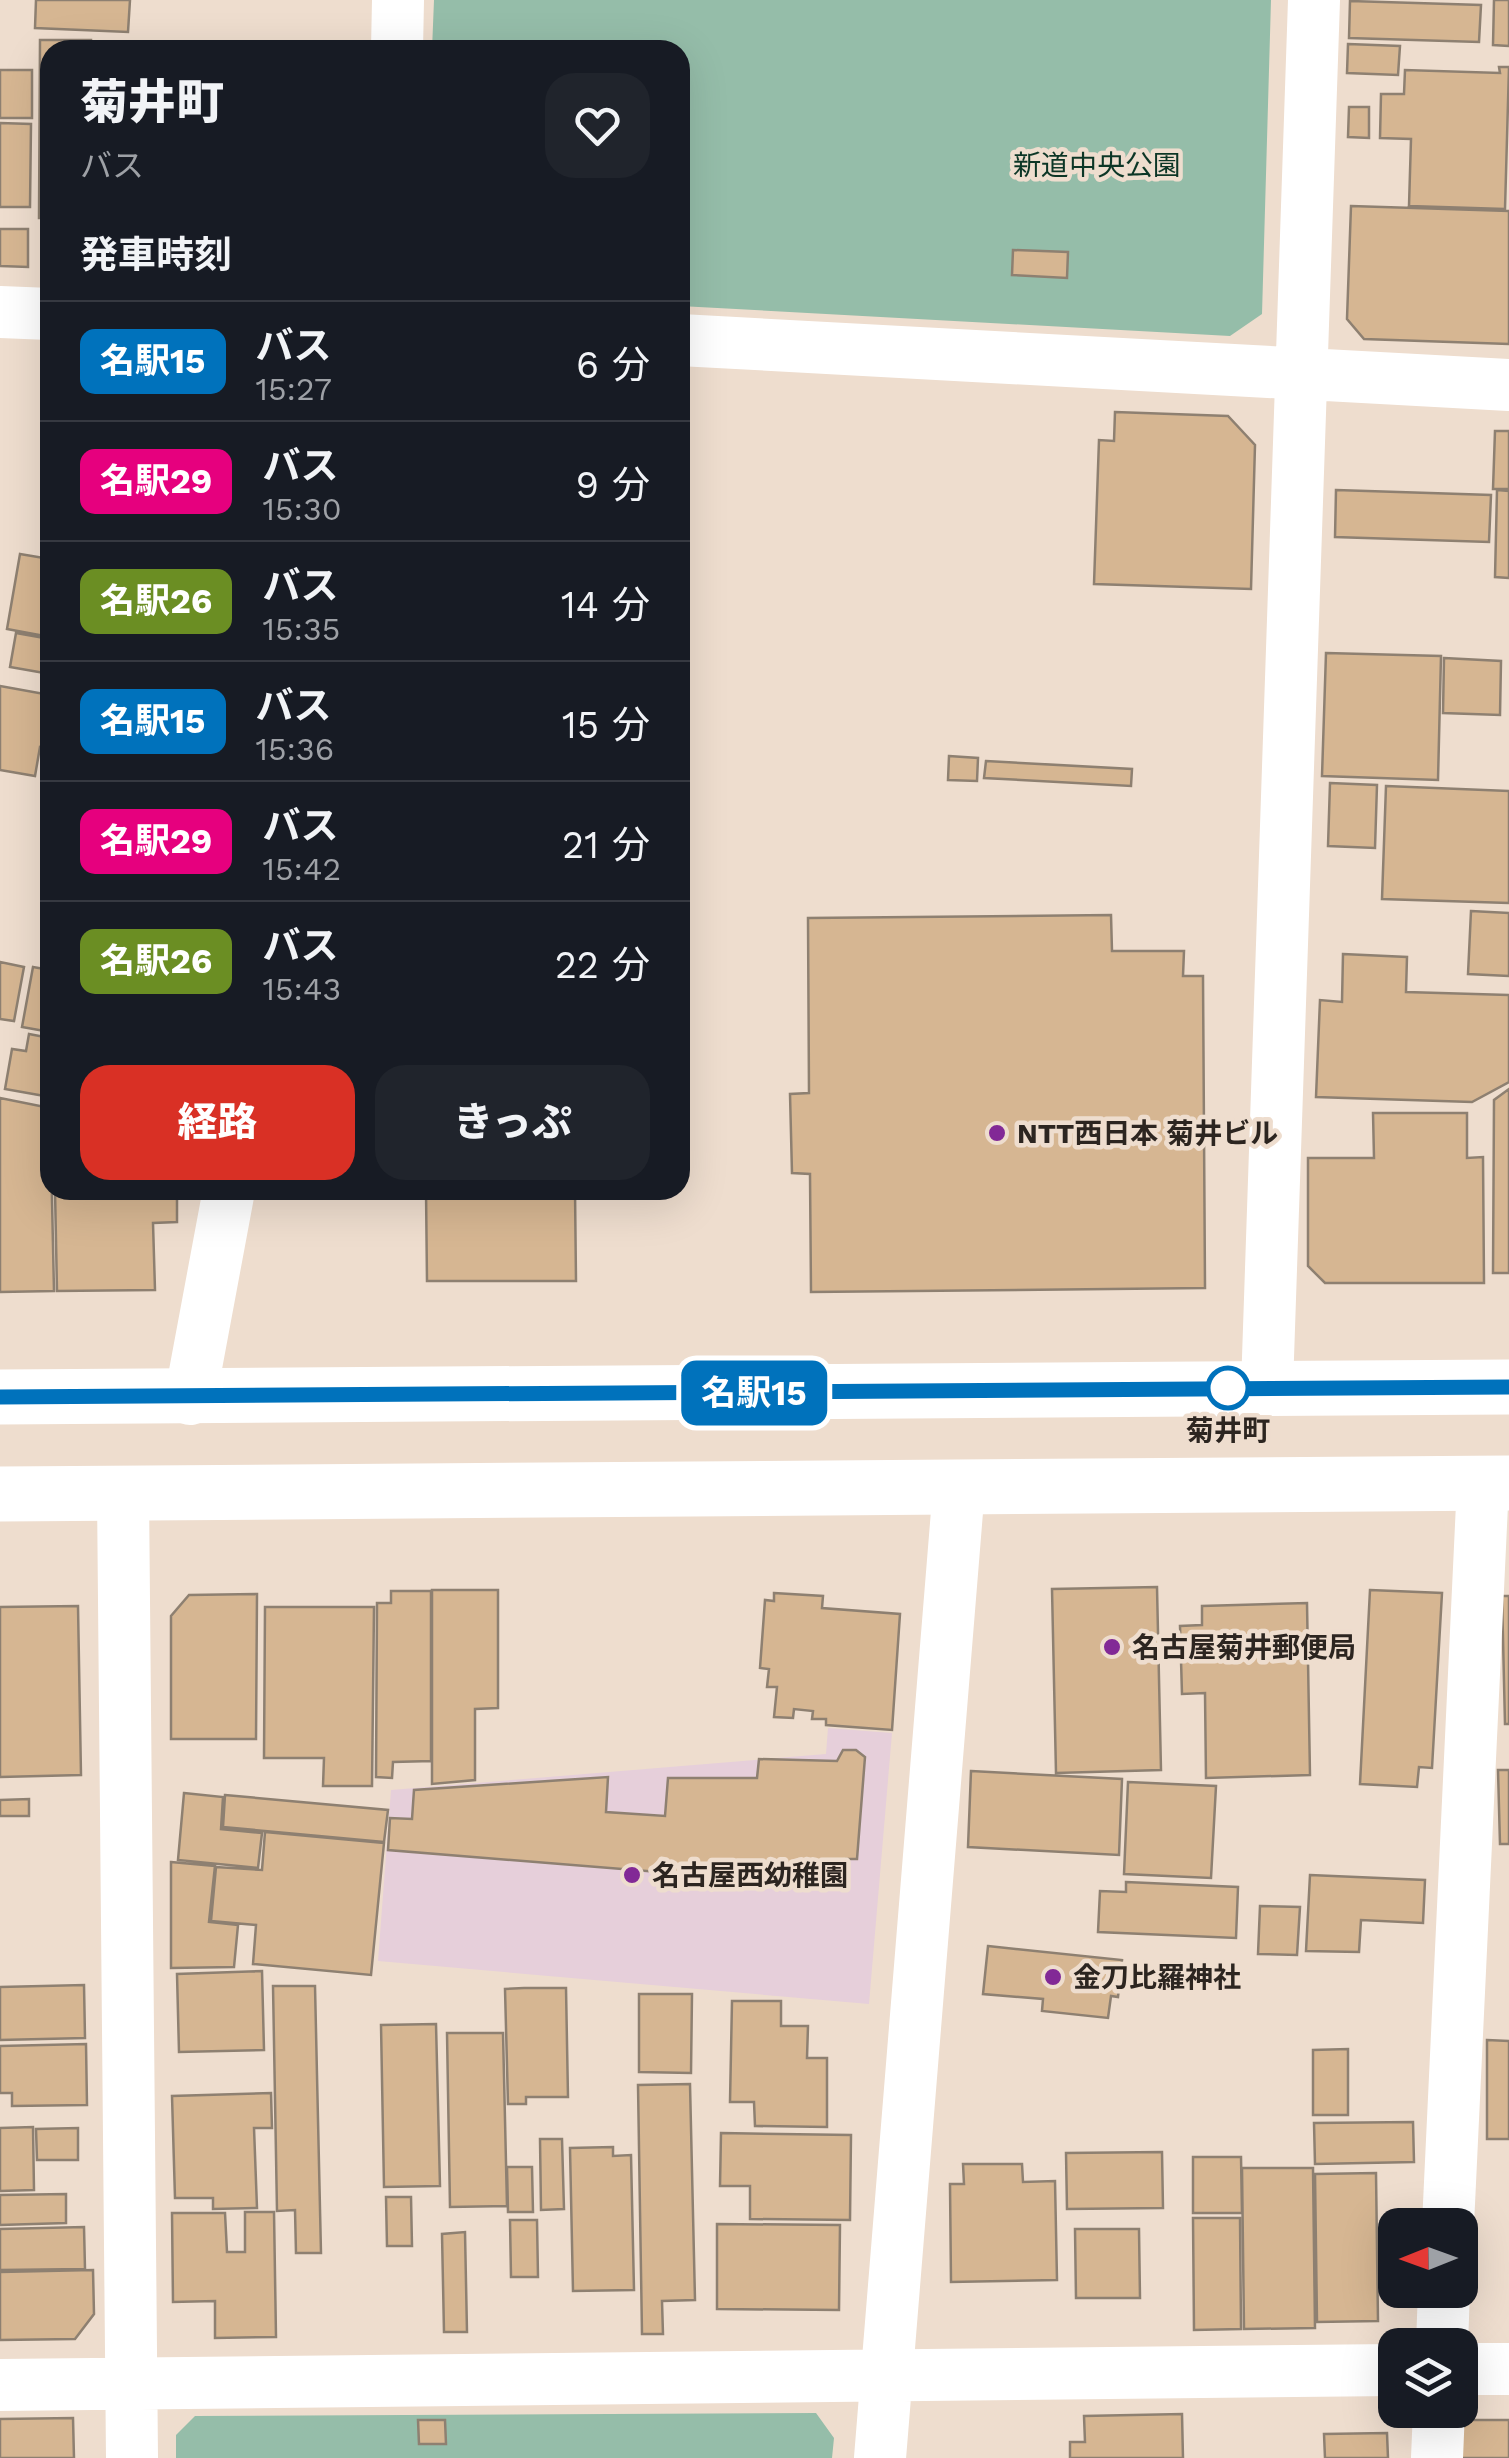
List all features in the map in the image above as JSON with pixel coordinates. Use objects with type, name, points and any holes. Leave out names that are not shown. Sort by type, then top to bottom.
[{"type":"street","points":[[397,40],[398,0]]},
{"type":"street","points":[[1267,1387],[1314,0]]},
{"type":"street","points":[[0,312],[40,314]]},
{"type":"street","points":[[690,341],[1509,385]]},
{"type":"street","points":[[190,1399],[227,1200]]},
{"type":"street","points":[[0,1397],[190,1399],[1509,1387]]},
{"type":"street","points":[[0,1494],[1496,1483],[1449,2208]]},
{"type":"street","points":[[880,2458],[959,1486]]},
{"type":"street","points":[[123,1493],[132,2458]]},
{"type":"street","points":[[1478,2369],[1509,2368]]},
{"type":"street","points":[[0,2384],[1378,2370]]},
{"type":"street","points":[[1437,2458],[1438,2428]]},
{"type":"shaded area","name":"名古屋西幼稚園","points":[[828,1728],[892,1733],[869,2004],[378,1961],[391,1790],[826,1754]]},
{"type":"green space","name":"新道中央公園","points":[[434,0],[1271,0],[1262,314],[1230,336],[690,307],[690,40],[432,40]]},
{"type":"green space","points":[[816,2413],[834,2438],[832,2458],[176,2458],[176,2435],[195,2416]]},
{"type":"building","points":[[36,0],[130,0],[128,32],[35,28]]},
{"type":"building","points":[[1494,0],[1509,0],[1509,46],[1493,45]]},
{"type":"building","points":[[1350,1],[1481,5],[1479,42],[1349,38]]},
{"type":"building","points":[[40,40],[40,218],[39,218]]},
{"type":"building","points":[[1348,44],[1400,46],[1398,75],[1347,73]]},
{"type":"building","points":[[1499,67],[1509,67],[1505,209],[1409,206],[1411,139],[1380,138],[1381,94],[1404,94],[1405,70],[1500,73]]},
{"type":"building","points":[[0,70],[32,70],[32,118],[0,118]]},
{"type":"building","points":[[1349,107],[1369,107],[1369,138],[1348,137]]},
{"type":"building","points":[[0,123],[31,124],[30,207],[0,207]]},
{"type":"building","points":[[1351,206],[1509,211],[1509,344],[1364,339],[1347,319]]},
{"type":"building","points":[[0,229],[28,229],[28,267],[0,266]]},
{"type":"building","points":[[1013,250],[1068,252],[1067,278],[1012,275]]},
{"type":"building","points":[[1115,412],[1228,416],[1255,445],[1251,589],[1094,584],[1099,440],[1114,441]]},
{"type":"building","points":[[1495,431],[1509,431],[1509,489],[1493,489]]},
{"type":"building","points":[[1336,490],[1491,495],[1489,542],[1335,537]]},
{"type":"building","points":[[1497,490],[1509,491],[1509,578],[1495,577]]},
{"type":"building","points":[[20,554],[40,557],[40,635],[7,629]]},
{"type":"building","points":[[16,633],[40,637],[40,672],[10,667]]},
{"type":"building","points":[[1326,653],[1441,656],[1438,780],[1322,776]]},
{"type":"building","points":[[1444,658],[1501,661],[1500,715],[1443,713]]},
{"type":"building","points":[[0,686],[40,693],[40,747],[35,776],[0,770]]},
{"type":"building","points":[[949,756],[978,758],[977,781],[948,780]]},
{"type":"building","points":[[986,761],[1132,769],[1131,786],[984,778]]},
{"type":"building","points":[[1330,783],[1377,785],[1375,848],[1328,846]]},
{"type":"building","points":[[1386,786],[1509,791],[1509,903],[1382,899]]},
{"type":"building","points":[[1471,911],[1509,913],[1509,976],[1468,974]]},
{"type":"building","name":"NTT西日本 菊井ビル","points":[[1111,915],[1112,951],[1184,951],[1183,976],[1203,976],[1205,1288],[811,1292],[810,1174],[792,1173],[790,1094],[809,1093],[808,918]]},
{"type":"building","points":[[1343,954],[1407,957],[1406,992],[1509,995],[1509,1082],[1472,1102],[1316,1097],[1320,1000],[1342,1002]]},
{"type":"building","points":[[0,962],[24,967],[14,1021],[0,1019]]},
{"type":"building","points":[[33,967],[40,968],[40,1030],[22,1027]]},
{"type":"building","points":[[29,1034],[40,1036],[40,1095],[5,1089],[12,1049],[26,1051]]},
{"type":"building","points":[[1509,1089],[1509,1273],[1493,1273],[1494,1100]]},
{"type":"building","points":[[0,1098],[40,1106],[40,1200],[52,1200],[54,1291],[0,1292]]},
{"type":"building","points":[[1373,1113],[1467,1113],[1467,1158],[1483,1157],[1484,1283],[1325,1283],[1308,1266],[1308,1158],[1374,1158]]},
{"type":"building","points":[[55,1200],[177,1200],[177,1222],[153,1223],[155,1290],[57,1291]]},
{"type":"building","points":[[426,1200],[575,1200],[576,1281],[427,1281]]},
{"type":"building","points":[[1157,1587],[1161,1770],[1056,1773],[1052,1589]]},
{"type":"building","points":[[432,1590],[498,1590],[498,1708],[475,1709],[475,1780],[432,1784]]},
{"type":"building","points":[[1370,1590],[1442,1593],[1432,1768],[1419,1767],[1417,1787],[1360,1784]]},
{"type":"building","points":[[391,1591],[431,1591],[431,1761],[393,1762],[392,1778],[376,1777],[377,1603],[391,1603]]},
{"type":"building","points":[[774,1593],[823,1596],[822,1608],[900,1614],[892,1730],[826,1725],[826,1719],[812,1719],[813,1711],[794,1709],[793,1718],[774,1717],[777,1687],[767,1687],[769,1669],[760,1668],[765,1600],[774,1601]]},
{"type":"building","points":[[257,1594],[256,1739],[171,1739],[171,1616],[189,1595]]},
{"type":"building","points":[[1502,1596],[1509,1596],[1509,1724],[1505,1724]]},
{"type":"building","points":[[1307,1603],[1310,1775],[1206,1778],[1205,1693],[1182,1694],[1180,1626],[1202,1625],[1202,1606]]},
{"type":"building","points":[[78,1606],[81,1775],[0,1777],[0,1607]]},
{"type":"building","points":[[265,1607],[374,1607],[372,1786],[323,1786],[324,1758],[264,1758]]},
{"type":"building","points":[[843,1750],[856,1750],[865,1757],[857,1859],[846,1859],[841,1879],[831,1886],[388,1850],[390,1818],[412,1819],[414,1790],[608,1777],[606,1812],[665,1816],[668,1778],[757,1778],[759,1759],[837,1761]]},
{"type":"building","points":[[1498,1770],[1509,1770],[1509,1844],[1500,1844]]},
{"type":"building","points":[[971,1771],[1122,1779],[1119,1855],[968,1847]]},
{"type":"building","points":[[1128,1782],[1216,1786],[1211,1878],[1124,1874]]},
{"type":"building","points":[[184,1793],[223,1797],[221,1829],[262,1833],[258,1868],[178,1860]]},
{"type":"building","points":[[225,1795],[388,1810],[384,1842],[223,1827]]},
{"type":"building","points":[[29,1799],[29,1816],[0,1816],[0,1800]]},
{"type":"building","points":[[265,1832],[384,1843],[371,1975],[253,1964],[256,1925],[211,1921],[216,1867],[262,1870]]},
{"type":"building","points":[[171,1862],[215,1866],[209,1922],[238,1925],[234,1967],[171,1968]]},
{"type":"building","points":[[1310,1875],[1425,1880],[1423,1923],[1361,1920],[1359,1952],[1306,1951]]},
{"type":"building","points":[[1126,1882],[1238,1887],[1236,1938],[1098,1932],[1100,1891],[1126,1892]]},
{"type":"building","points":[[1260,1906],[1300,1907],[1297,1955],[1258,1954]]},
{"type":"building","name":"金刀比羅神社","points":[[988,1946],[1122,1960],[1118,1997],[1111,1996],[1108,2018],[1042,2011],[1043,1999],[983,1994]]},
{"type":"building","points":[[262,1971],[264,2050],[179,2052],[177,1974]]},
{"type":"building","points":[[84,1985],[85,2038],[0,2040],[0,1987]]},
{"type":"building","points":[[273,1986],[315,1986],[321,2253],[296,2253],[295,2210],[277,2211]]},
{"type":"building","points":[[566,1988],[568,2097],[526,2097],[526,2104],[508,2104],[505,1989]]},
{"type":"building","points":[[639,1994],[692,1994],[691,2073],[639,2072]]},
{"type":"building","points":[[732,2001],[781,2001],[781,2026],[808,2026],[807,2058],[827,2058],[827,2127],[755,2126],[754,2102],[730,2102]]},
{"type":"building","points":[[436,2024],[440,2186],[384,2187],[381,2025]]},
{"type":"building","points":[[447,2033],[503,2033],[507,2206],[450,2207]]},
{"type":"building","points":[[1487,2040],[1509,2041],[1509,2139],[1487,2139]]},
{"type":"building","points":[[86,2044],[87,2105],[12,2106],[12,2093],[0,2093],[0,2046]]},
{"type":"building","points":[[1348,2049],[1348,2115],[1313,2115],[1313,2050]]},
{"type":"building","points":[[690,2084],[695,2300],[662,2301],[663,2334],[642,2334],[638,2085]]},
{"type":"building","points":[[271,2093],[272,2128],[254,2128],[257,2208],[213,2209],[213,2198],[175,2198],[172,2096]]},
{"type":"building","points":[[1413,2122],[1414,2162],[1315,2164],[1314,2123]]},
{"type":"building","points":[[33,2127],[34,2190],[0,2191],[0,2128]]},
{"type":"building","points":[[78,2128],[78,2160],[37,2160],[36,2129]]},
{"type":"building","points":[[721,2133],[851,2135],[850,2220],[750,2219],[750,2186],[720,2186]]},
{"type":"building","points":[[540,2139],[562,2139],[564,2209],[541,2210]]},
{"type":"building","points":[[613,2147],[613,2156],[631,2155],[634,2290],[573,2291],[570,2148]]},
{"type":"building","points":[[1162,2152],[1163,2208],[1067,2209],[1066,2153]]},
{"type":"building","points":[[1193,2157],[1241,2157],[1242,2213],[1193,2213]]},
{"type":"building","points":[[963,2164],[1022,2164],[1023,2182],[1055,2181],[1057,2280],[951,2282],[950,2184],[964,2184]]},
{"type":"building","points":[[507,2167],[532,2167],[533,2212],[508,2212]]},
{"type":"building","points":[[1242,2168],[1313,2168],[1315,2328],[1244,2329]]},
{"type":"building","points":[[1376,2173],[1378,2321],[1317,2322],[1315,2174]]},
{"type":"building","points":[[66,2194],[66,2223],[0,2225],[0,2195]]},
{"type":"building","points":[[386,2197],[411,2197],[412,2246],[387,2246]]},
{"type":"building","points":[[245,2212],[274,2212],[276,2337],[215,2338],[215,2301],[173,2302],[172,2213],[225,2213],[227,2252],[245,2252]]},
{"type":"building","points":[[1193,2218],[1240,2218],[1241,2329],[1194,2330]]},
{"type":"building","points":[[510,2220],[537,2220],[538,2277],[511,2277]]},
{"type":"building","points":[[717,2224],[840,2225],[839,2310],[717,2309]]},
{"type":"building","points":[[84,2227],[85,2269],[0,2270],[0,2229]]},
{"type":"building","points":[[1075,2229],[1139,2229],[1140,2298],[1076,2298]]},
{"type":"building","points":[[465,2232],[467,2332],[444,2332],[442,2234]]},
{"type":"building","points":[[93,2270],[94,2314],[75,2339],[0,2340],[0,2272]]},
{"type":"building","points":[[1182,2414],[1183,2458],[1070,2458],[1070,2442],[1085,2442],[1084,2416]]},
{"type":"building","points":[[73,2418],[74,2458],[0,2458],[0,2419]]},
{"type":"building","points":[[418,2420],[445,2420],[446,2444],[419,2444]]},
{"type":"building","points":[[1478,2420],[1509,2420],[1509,2458],[1459,2458],[1460,2430],[1478,2428]]},
{"type":"building","points":[[1387,2433],[1388,2458],[1325,2458],[1324,2434]]},
{"type":"bus line","name":"名駅15","points":[[0,1397],[190,1399],[1509,1387]]},
{"type":"place","name":"NTT西日本 菊井ビル","points":[[997,1133]]},
{"type":"place","name":"菊井町","points":[[1228,1388]]},
{"type":"place","name":"名古屋菊井郵便局","points":[[1112,1647]]},
{"type":"place","name":"名古屋西幼稚園","points":[[632,1875]]},
{"type":"place","name":"金刀比羅神社","points":[[1053,1977]]}]
